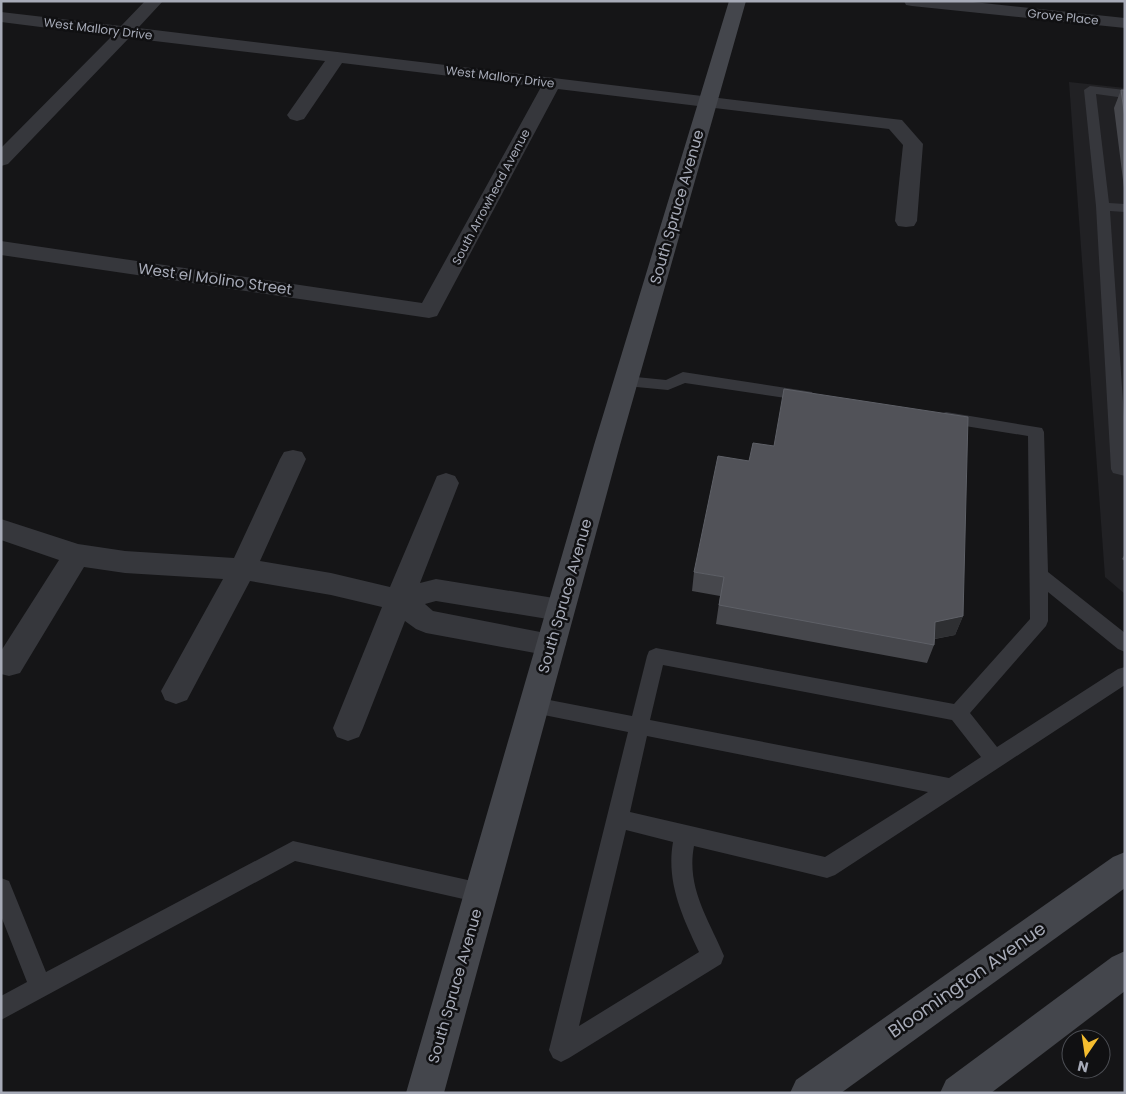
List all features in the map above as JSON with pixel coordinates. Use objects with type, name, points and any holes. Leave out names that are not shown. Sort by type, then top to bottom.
[{"type":"street","points":[[1,160],[155,1]]},
{"type":"street","name":"South Spruce Avenue","points":[[425,1093],[560,610],[738,1]]},
{"type":"street","name":"Grove Place","points":[[912,1],[1125,23]]},
{"type":"street","name":"West Mallory Drive","points":[[1,17],[552,84],[708,100],[896,124],[913,144],[906,221]]},
{"type":"street","points":[[297,115],[337,57]]},
{"type":"street","name":"South Arrowhead Avenue","points":[[429,311],[552,84]]},
{"type":"street","name":"West el Molino Street","points":[[1,248],[429,311]]},
{"type":"street","points":[[176,691],[242,570],[293,459]]},
{"type":"street","points":[[348,728],[446,483]]},
{"type":"street","points":[[1,529],[77,556],[125,562],[242,570],[331,584],[398,600],[426,621],[551,644]]},
{"type":"street","points":[[9,664],[77,556]]},
{"type":"street","points":[[398,600],[436,590],[560,610]]},
{"type":"street","name":"Bloomington Avenue","points":[[809,1093],[1125,868]]},
{"type":"street","points":[[959,1093],[1125,969]]},
{"type":"lane","points":[[1125,94],[1090,90],[1119,355],[1119,469],[1125,470]]},
{"type":"lane","points":[[1103,206],[1125,208]]},
{"type":"lane","points":[[626,381],[668,385],[683,377],[820,398]]},
{"type":"lane","points":[[928,415],[1036,432],[1039,621],[958,713]]},
{"type":"lane","points":[[1039,575],[1125,644]]},
{"type":"lane","points":[[685,835],[681,851],[682,884],[692,912],[713,956],[561,1050],[656,656],[958,713],[995,759]]},
{"type":"lane","points":[[618,819],[827,868],[1125,675]]},
{"type":"lane","points":[[534,705],[951,787]]},
{"type":"lane","points":[[1,1009],[293,852],[481,893]]},
{"type":"lane","points":[[1,888],[41,988]]},
{"type":"shaded area","points":[[1069,82],[1125,88],[1125,594],[1105,577]]},
{"type":"building","points":[[1121,90],[1125,90],[1125,118]]},
{"type":"building","points":[[784,389],[968,417],[963,616],[935,622],[934,645],[719,605],[724,577],[694,572],[718,456],[749,461],[753,443],[774,446]]}]
